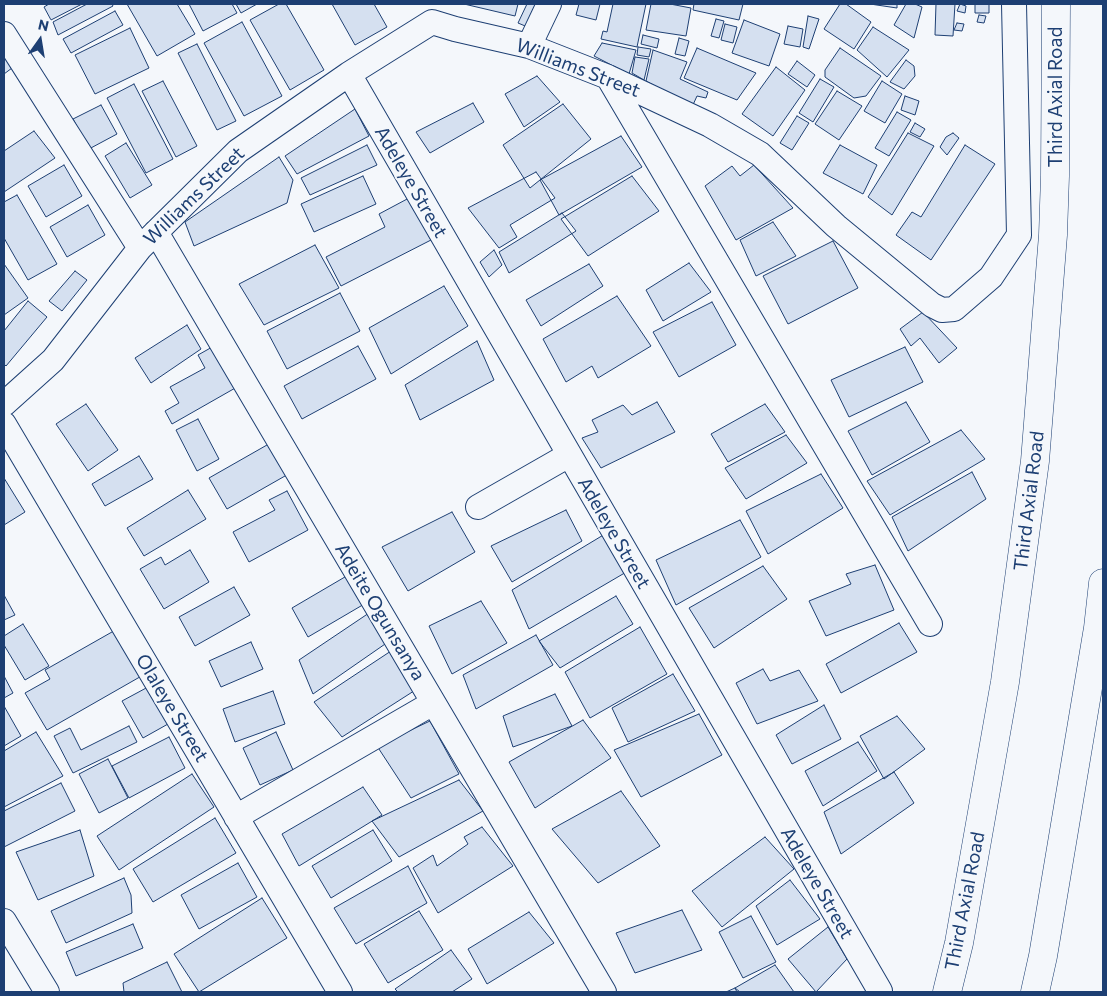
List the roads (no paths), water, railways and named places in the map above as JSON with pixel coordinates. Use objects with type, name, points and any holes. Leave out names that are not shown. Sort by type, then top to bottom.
[{"type":"highway","name":"Third Axial Road","points":[[947,992],[959,942],[1007,663],[1035,461],[1053,235],[1056,4]]},
{"type":"highway","points":[[1035,992],[1043,956],[1098,628],[1103,582]]},
{"type":"highway","points":[[1043,956],[1045,992]]},
{"type":"street","points":[[529,46],[549,4]]},
{"type":"street","points":[[1014,4],[1019,235],[1053,235]]},
{"type":"street","name":"Williams Street","points":[[4,404],[53,360],[148,240],[238,151],[349,74],[427,13],[454,29],[529,46],[608,77],[710,125],[760,154],[836,226],[932,305],[942,310],[954,309],[992,277],[1019,235]]},
{"type":"street","name":"Adeite Ogunsanya","points":[[4,34],[148,240],[434,703],[604,992]]},
{"type":"street","name":"Adeleye Street","points":[[349,74],[880,991]]},
{"type":"street","points":[[608,77],[930,624]]},
{"type":"street","name":"Olaleye Street","points":[[4,424],[340,992]]},
{"type":"street","points":[[478,507],[570,455]]},
{"type":"street","points":[[236,817],[434,703]]},
{"type":"street","points":[[4,921],[47,992]]}]
